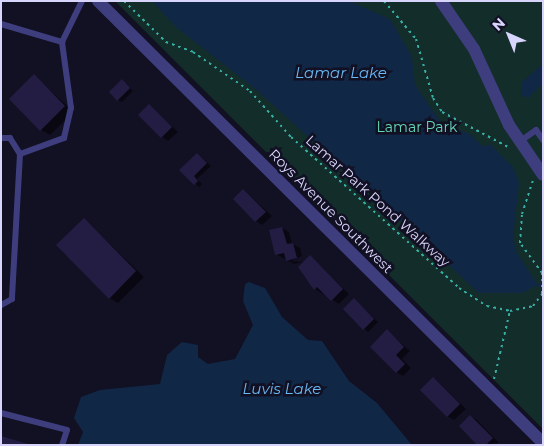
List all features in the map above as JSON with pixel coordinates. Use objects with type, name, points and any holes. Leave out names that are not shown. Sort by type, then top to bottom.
[{"type":"street","name":"Roys Avenue Southwest","points":[[98,1],[543,443]]},
{"type":"street","points":[[441,1],[474,49],[516,147],[543,175]]},
{"type":"lane","points":[[20,154],[64,138],[71,108],[62,42],[82,1]]},
{"type":"lane","points":[[1,24],[62,42]]},
{"type":"lane","points":[[516,147],[536,130],[543,140]]},
{"type":"lane","points":[[1,138],[10,138],[20,154],[12,299],[1,305]]},
{"type":"lane","points":[[1,413],[66,430],[62,445]]},
{"type":"path","name":"Lamar Park Pond Walkway","points":[[124,1],[166,42],[192,52],[250,91],[291,137],[459,288],[488,306],[510,311],[533,306],[542,292],[542,278],[520,243],[522,214],[534,186],[528,173]]},
{"type":"path","points":[[384,1],[416,39],[433,98],[442,112],[516,147]]},
{"type":"path","points":[[491,391],[510,311]]},
{"type":"green space","name":"Lamar Park","points":[[115,1],[543,1],[543,429]]},
{"type":"water","name":"Lamar Lake","points":[[152,1],[349,1],[390,19],[412,57],[415,85],[442,124],[470,134],[482,146],[491,145],[513,167],[519,183],[513,238],[517,253],[538,285],[522,293],[479,293],[258,91],[176,27]]},
{"type":"water","points":[[543,64],[543,83],[528,98],[521,95],[522,82]]},
{"type":"water","name":"Luvis Lake","points":[[249,282],[265,288],[282,317],[308,340],[322,341],[349,381],[377,403],[412,445],[78,445],[83,432],[74,418],[81,397],[100,390],[160,384],[167,355],[182,342],[198,345],[198,357],[208,364],[235,359],[253,325],[243,301],[245,284]]},
{"type":"building","points":[[34,74],[65,106],[40,131],[9,99]]},
{"type":"building","points":[[122,79],[130,88],[117,101],[109,92]]},
{"type":"building","points":[[149,104],[172,127],[161,138],[138,115]]},
{"type":"building","points":[[197,153],[207,163],[194,176],[198,181],[194,185],[179,170]]},
{"type":"building","points":[[243,189],[266,212],[255,222],[233,199]]},
{"type":"building","points":[[84,218],[136,271],[109,299],[56,245]]},
{"type":"building","points":[[282,227],[287,244],[293,243],[297,258],[286,261],[284,253],[275,255],[269,230]]},
{"type":"building","points":[[310,255],[343,289],[331,301],[317,287],[314,290],[298,267]]},
{"type":"building","points":[[354,298],[374,319],[363,330],[343,309]]},
{"type":"building","points":[[387,329],[404,347],[396,355],[405,364],[396,373],[370,347]]},
{"type":"building","points":[[433,377],[460,404],[447,417],[420,390]]},
{"type":"building","points":[[470,415],[493,438],[486,445],[477,445],[459,426]]},
{"type":"building","points":[[1,436],[28,444],[28,445],[1,445]]},
{"type":"waterway","points":[[538,285],[543,285]]}]
